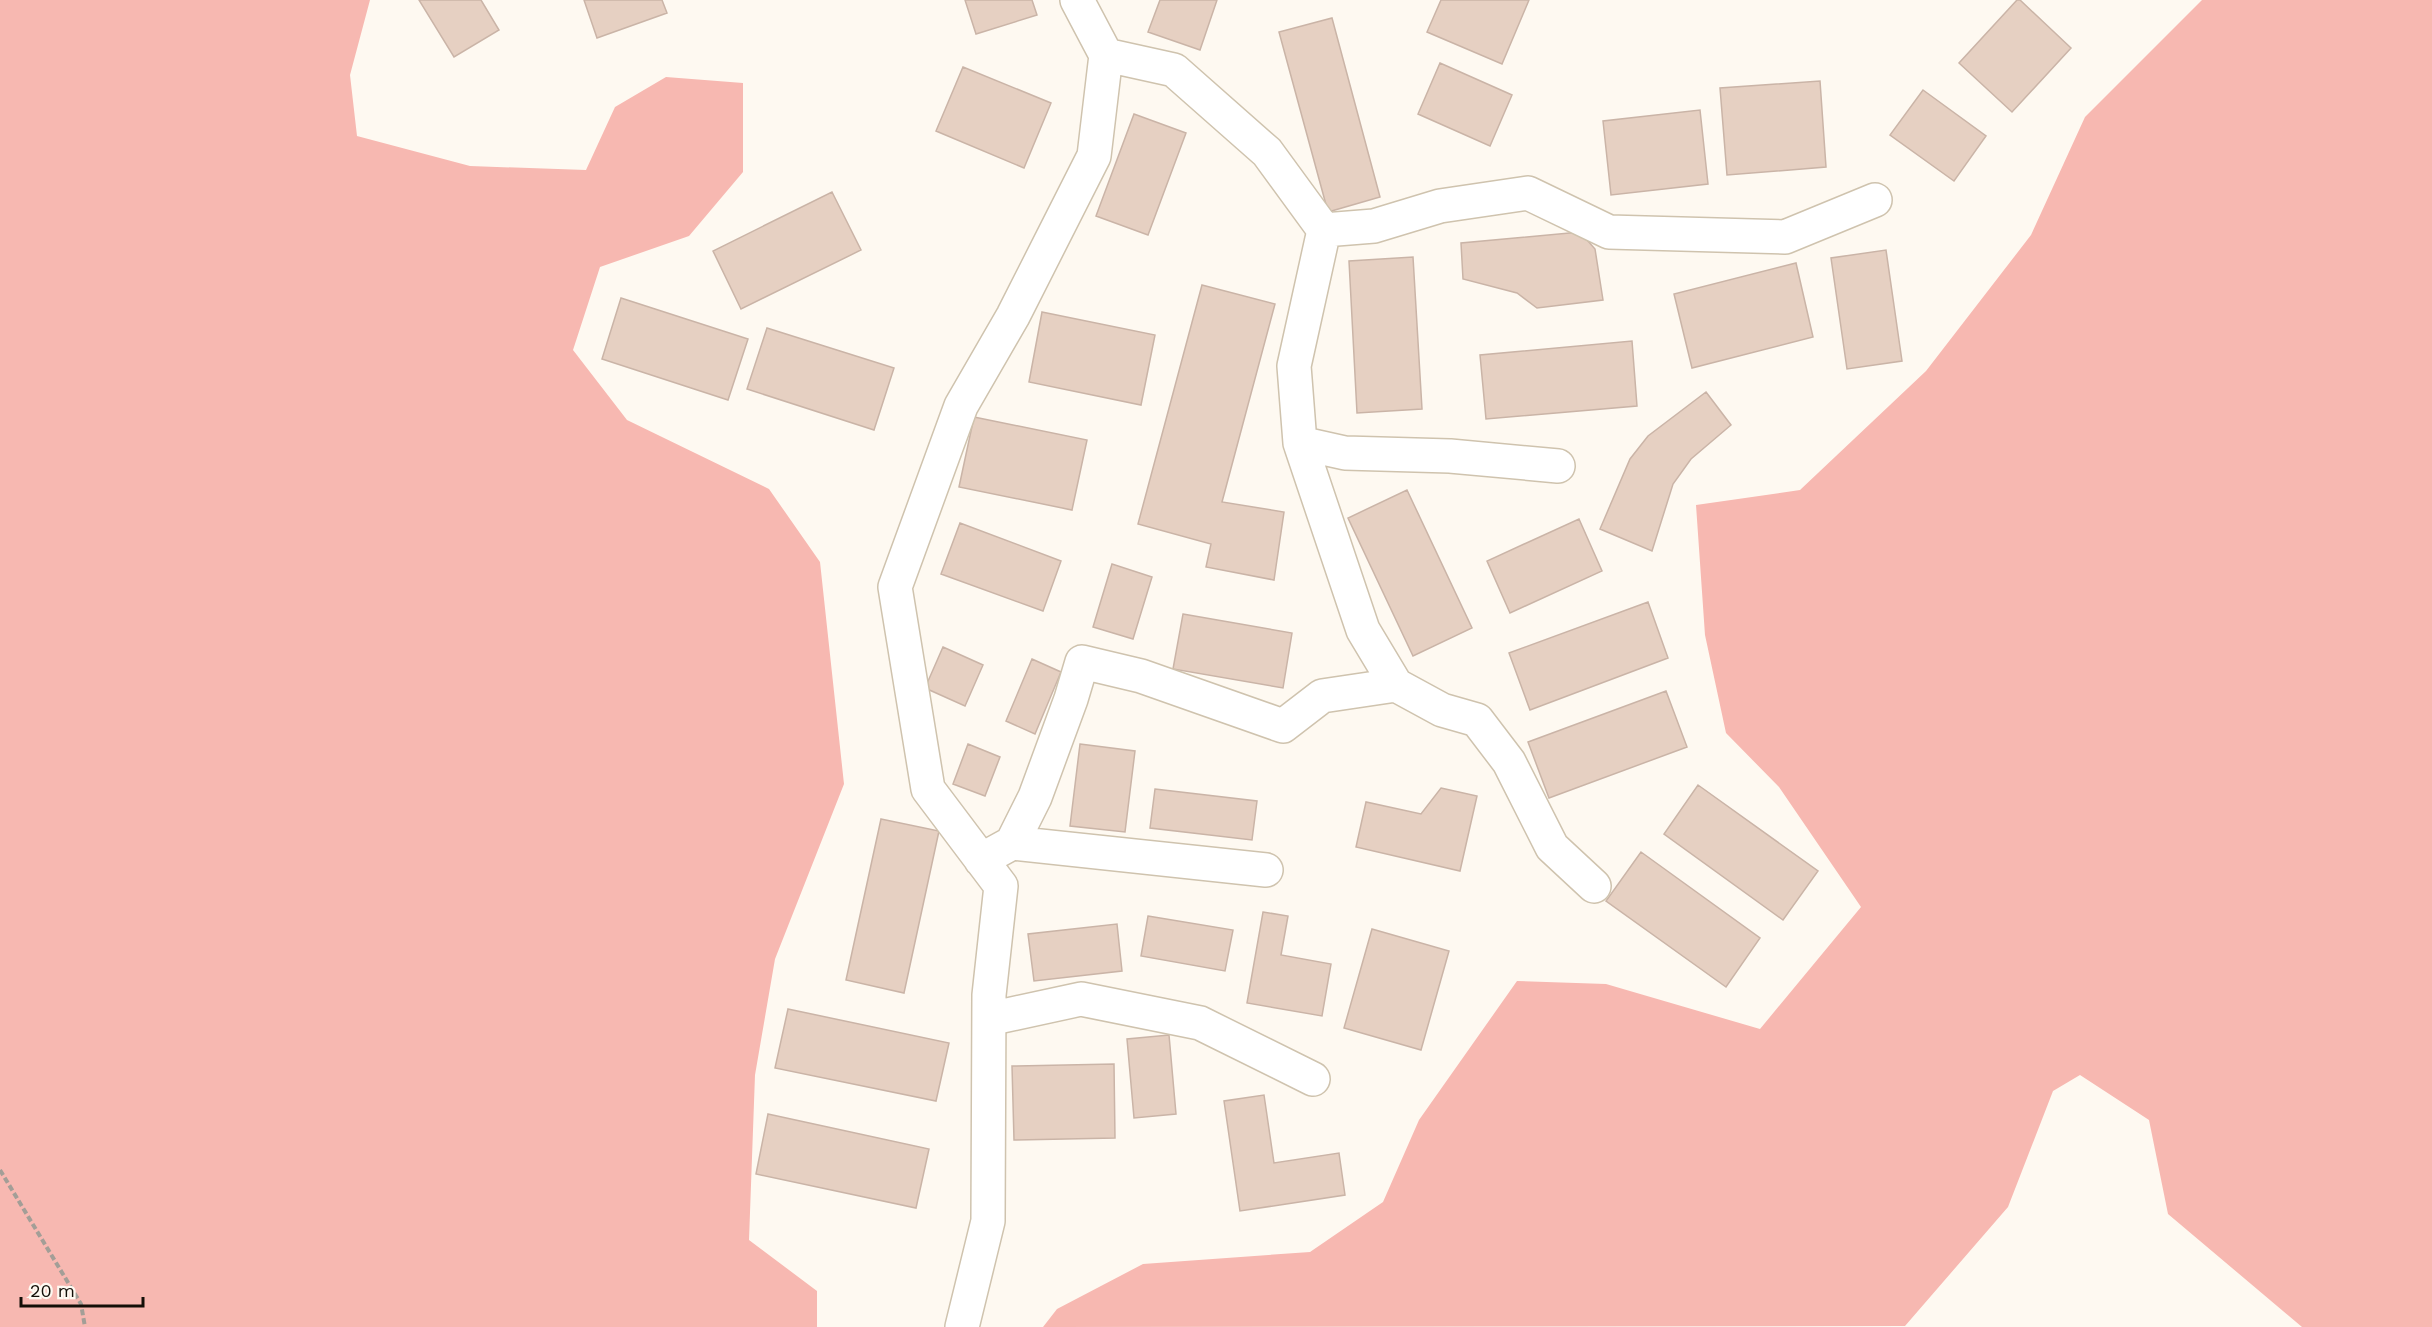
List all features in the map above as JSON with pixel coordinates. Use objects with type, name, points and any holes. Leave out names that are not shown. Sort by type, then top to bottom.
[{"type":"street","points":[[962,1327],[988,1221],[988,995],[1001,886],[928,789],[895,587],[962,406],[1013,316],[1094,156],[1106,55],[1077,0]]},
{"type":"street","points":[[1106,55],[1174,70],[1267,152],[1324,230],[1294,366],[1300,443],[1364,630],[1396,685],[1442,710],[1478,720],[1509,762],[1552,847],[1594,886]]},
{"type":"street","points":[[1324,230],[1374,226],[1440,206],[1528,193],[1609,232],[1785,237],[1875,200]]},
{"type":"street","points":[[1300,443],[1345,453],[1450,456],[1558,466]]},
{"type":"street","points":[[981,860],[1012,843],[1035,797],[1082,662],[1141,676],[1283,726],[1322,696],[1396,685]]},
{"type":"street","points":[[1012,843],[1266,870]]},
{"type":"street","points":[[989,1019],[1081,999],[1200,1023],[1313,1078]]},
{"type":"path","points":[[0,1170],[81,1304],[85,1327]]},
{"type":"shaded area","points":[[0,0],[370,0],[350,75],[357,136],[470,166],[586,170],[615,107],[666,77],[743,83],[743,172],[689,236],[600,267],[573,350],[627,420],[769,489],[820,562],[844,784],[775,959],[755,1075],[749,1240],[817,1291],[817,1327],[0,1327]]},
{"type":"shaded area","points":[[2202,0],[2432,0],[2432,1327],[2302,1327],[2168,1214],[2149,1120],[2080,1075],[2053,1091],[2008,1207],[1905,1326],[1043,1327],[1057,1309],[1143,1264],[1310,1252],[1383,1202],[1419,1120],[1517,981],[1606,984],[1760,1029],[1861,907],[1779,787],[1726,733],[1705,635],[1696,505],[1800,490],[1926,371],[2031,235],[2085,117]]},
{"type":"building","points":[[419,0],[481,0],[499,30],[454,57]]},
{"type":"building","points":[[584,0],[662,0],[667,13],[597,38]]},
{"type":"building","points":[[965,0],[1032,0],[1037,15],[976,34]]},
{"type":"building","points":[[1160,0],[1217,0],[1200,50],[1148,32]]},
{"type":"building","points":[[1441,0],[1529,0],[1502,64],[1427,32]]},
{"type":"building","points":[[2017,0],[2020,0],[2071,48],[2012,112],[1959,63]]},
{"type":"building","points":[[1332,18],[1380,197],[1328,212],[1279,32]]},
{"type":"building","points":[[1440,63],[1512,95],[1490,146],[1418,114]]},
{"type":"building","points":[[963,67],[1051,103],[1024,168],[936,131]]},
{"type":"building","points":[[1820,81],[1826,167],[1727,175],[1720,88]]},
{"type":"building","points":[[1923,90],[1986,136],[1954,181],[1890,135]]},
{"type":"building","points":[[1700,110],[1708,184],[1611,195],[1603,121]]},
{"type":"building","points":[[1134,114],[1186,133],[1148,235],[1096,216]]},
{"type":"building","points":[[832,192],[861,250],[741,309],[713,251]]},
{"type":"building","points":[[1580,232],[1595,249],[1603,300],[1537,308],[1517,293],[1463,279],[1461,243]]},
{"type":"building","points":[[1886,250],[1902,361],[1847,369],[1831,258]]},
{"type":"building","points":[[1413,257],[1422,409],[1357,413],[1349,261]]},
{"type":"building","points":[[1796,263],[1813,337],[1692,368],[1674,294]]},
{"type":"building","points":[[1202,285],[1275,304],[1222,502],[1284,512],[1274,580],[1206,567],[1211,544],[1138,524]]},
{"type":"building","points":[[621,298],[748,339],[728,400],[602,359]]},
{"type":"building","points":[[1042,312],[1155,335],[1141,405],[1029,382]]},
{"type":"building","points":[[767,328],[894,368],[874,430],[747,389]]},
{"type":"building","points":[[1632,341],[1637,406],[1486,419],[1480,355]]},
{"type":"building","points":[[1706,392],[1731,425],[1691,459],[1673,484],[1652,551],[1600,529],[1630,459],[1648,436]]},
{"type":"building","points":[[974,417],[1087,440],[1072,510],[959,487]]},
{"type":"building","points":[[1407,490],[1472,628],[1413,656],[1348,518]]},
{"type":"building","points":[[1579,519],[1602,571],[1510,613],[1487,561]]},
{"type":"building","points":[[960,523],[1061,561],[1043,611],[941,574]]},
{"type":"building","points":[[1112,564],[1152,577],[1133,639],[1093,627]]},
{"type":"building","points":[[1648,602],[1668,658],[1530,710],[1509,653]]},
{"type":"building","points":[[1183,614],[1292,633],[1283,688],[1173,669]]},
{"type":"building","points":[[943,647],[983,665],[965,706],[925,688]]},
{"type":"building","points":[[1032,659],[1061,672],[1035,734],[1006,721]]},
{"type":"building","points":[[1666,691],[1687,747],[1549,798],[1528,742]]},
{"type":"building","points":[[968,744],[1000,757],[985,796],[953,784]]},
{"type":"building","points":[[1080,744],[1135,751],[1125,832],[1070,826]]},
{"type":"building","points":[[1698,785],[1818,871],[1783,920],[1664,834]]},
{"type":"building","points":[[1441,788],[1477,796],[1460,871],[1356,847],[1366,802],[1421,814]]},
{"type":"building","points":[[1155,789],[1257,801],[1252,840],[1150,828]]},
{"type":"building","points":[[881,819],[939,831],[904,993],[846,980]]},
{"type":"building","points":[[1641,852],[1760,938],[1726,987],[1606,901]]},
{"type":"building","points":[[1263,912],[1288,916],[1281,955],[1331,964],[1322,1016],[1247,1003]]},
{"type":"building","points":[[1148,916],[1233,930],[1225,971],[1141,956]]},
{"type":"building","points":[[1117,924],[1122,971],[1034,981],[1028,934]]},
{"type":"building","points":[[1372,929],[1449,951],[1421,1050],[1344,1028]]},
{"type":"building","points":[[788,1009],[949,1043],[936,1101],[775,1068]]},
{"type":"building","points":[[1169,1035],[1176,1114],[1134,1118],[1127,1039]]},
{"type":"building","points":[[1114,1064],[1115,1138],[1014,1140],[1012,1066]]},
{"type":"building","points":[[1264,1095],[1274,1163],[1339,1153],[1345,1195],[1240,1211],[1224,1101]]},
{"type":"building","points":[[768,1114],[929,1149],[916,1208],[756,1174]]}]
